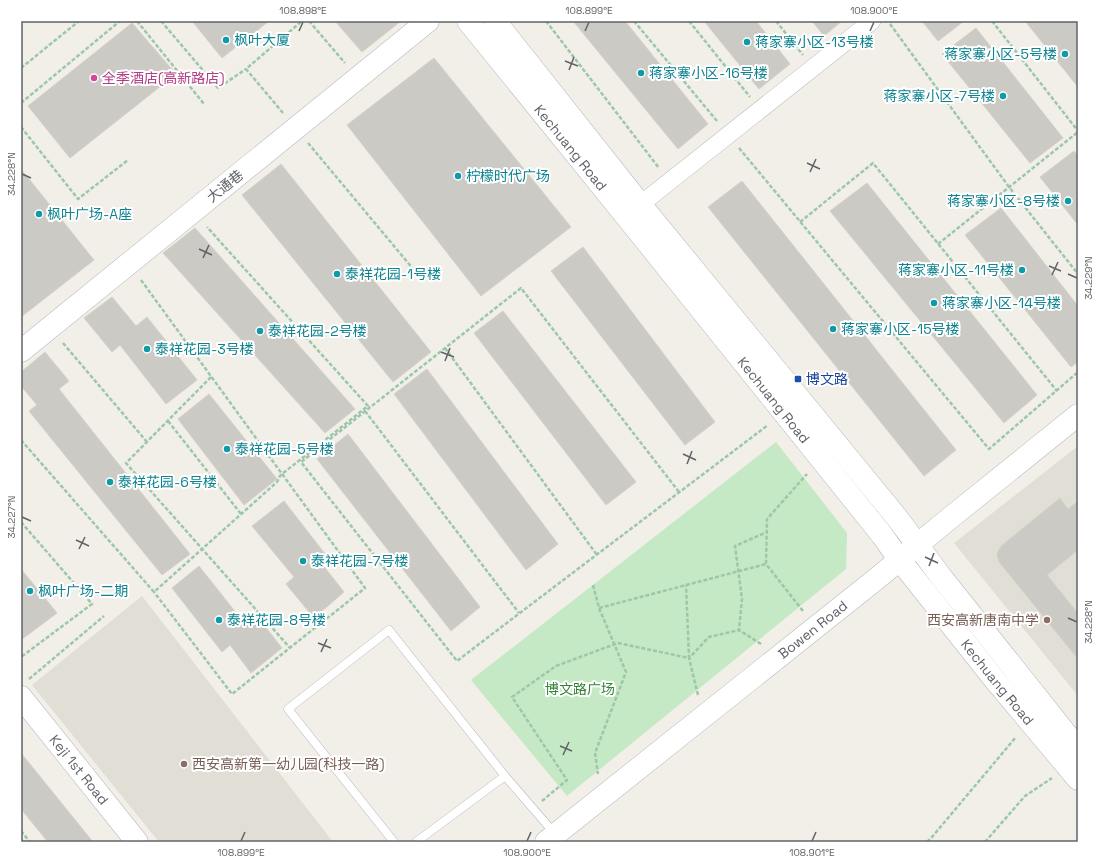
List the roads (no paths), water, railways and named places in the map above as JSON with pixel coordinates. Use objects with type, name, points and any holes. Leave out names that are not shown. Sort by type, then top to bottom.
[{"type":"street","name":"大通巷","points":[[21,350],[428,21]]},
{"type":"street","name":"Kechuang Road","points":[[468,21],[633,210],[893,513],[942,578],[1078,749]]},
{"type":"street","name":"Kechuang Road","points":[[496,21],[633,210],[784,413],[882,535],[899,559],[995,680],[1077,778]]},
{"type":"street","points":[[633,210],[872,21]]},
{"type":"street","name":"Bowen Road","points":[[551,838],[816,628],[917,544],[1078,415]]},
{"type":"street","name":"Keji 1st Road","points":[[24,689],[137,842]]},
{"type":"lane","points":[[394,842],[288,709],[389,630],[505,776],[533,808],[551,838]]},
{"type":"lane","points":[[416,842],[505,776]]},
{"type":"place","name":"枫叶大厦","points":[[226,40]]},
{"type":"place","name":"蒋家寨小区-13号楼","points":[[747,42]]},
{"type":"place","name":"蒋家寨小区-5号楼","points":[[1065,54]]},
{"type":"place","name":"蒋家寨小区-16号楼","points":[[641,73]]},
{"type":"place","name":"全季酒店(高新路店)","points":[[94,78]]},
{"type":"place","name":"蒋家寨小区-7号楼","points":[[1003,96]]},
{"type":"place","name":"柠檬时代广场","points":[[458,176]]},
{"type":"place","name":"蒋家寨小区-8号楼","points":[[1068,201]]},
{"type":"place","name":"枫叶广场-A座","points":[[39,214]]},
{"type":"place","name":"蒋家寨小区-11号楼","points":[[1022,270]]},
{"type":"place","name":"泰祥花园-1号楼","points":[[337,274]]},
{"type":"place","name":"蒋家寨小区-14号楼","points":[[934,303]]},
{"type":"place","name":"蒋家寨小区-15号楼","points":[[833,329]]},
{"type":"place","name":"泰祥花园-2号楼","points":[[260,331]]},
{"type":"place","name":"泰祥花园-3号楼","points":[[147,349]]},
{"type":"place","name":"博文路","points":[[798,379]]},
{"type":"place","name":"泰祥花园-5号楼","points":[[227,449]]},
{"type":"place","name":"泰祥花园-6号楼","points":[[110,482]]},
{"type":"place","name":"泰祥花园-7号楼","points":[[303,561]]},
{"type":"place","name":"枫叶广场-二期","points":[[30,591]]},
{"type":"place","name":"泰祥花园-8号楼","points":[[219,620]]},
{"type":"place","name":"西安高新唐南中学","points":[[1047,620]]},
{"type":"place","name":"西安高新第一幼儿园(科技一路)","points":[[184,764]]},
{"type":"park label","name":"博文路广场","points":[[580,689]]}]
